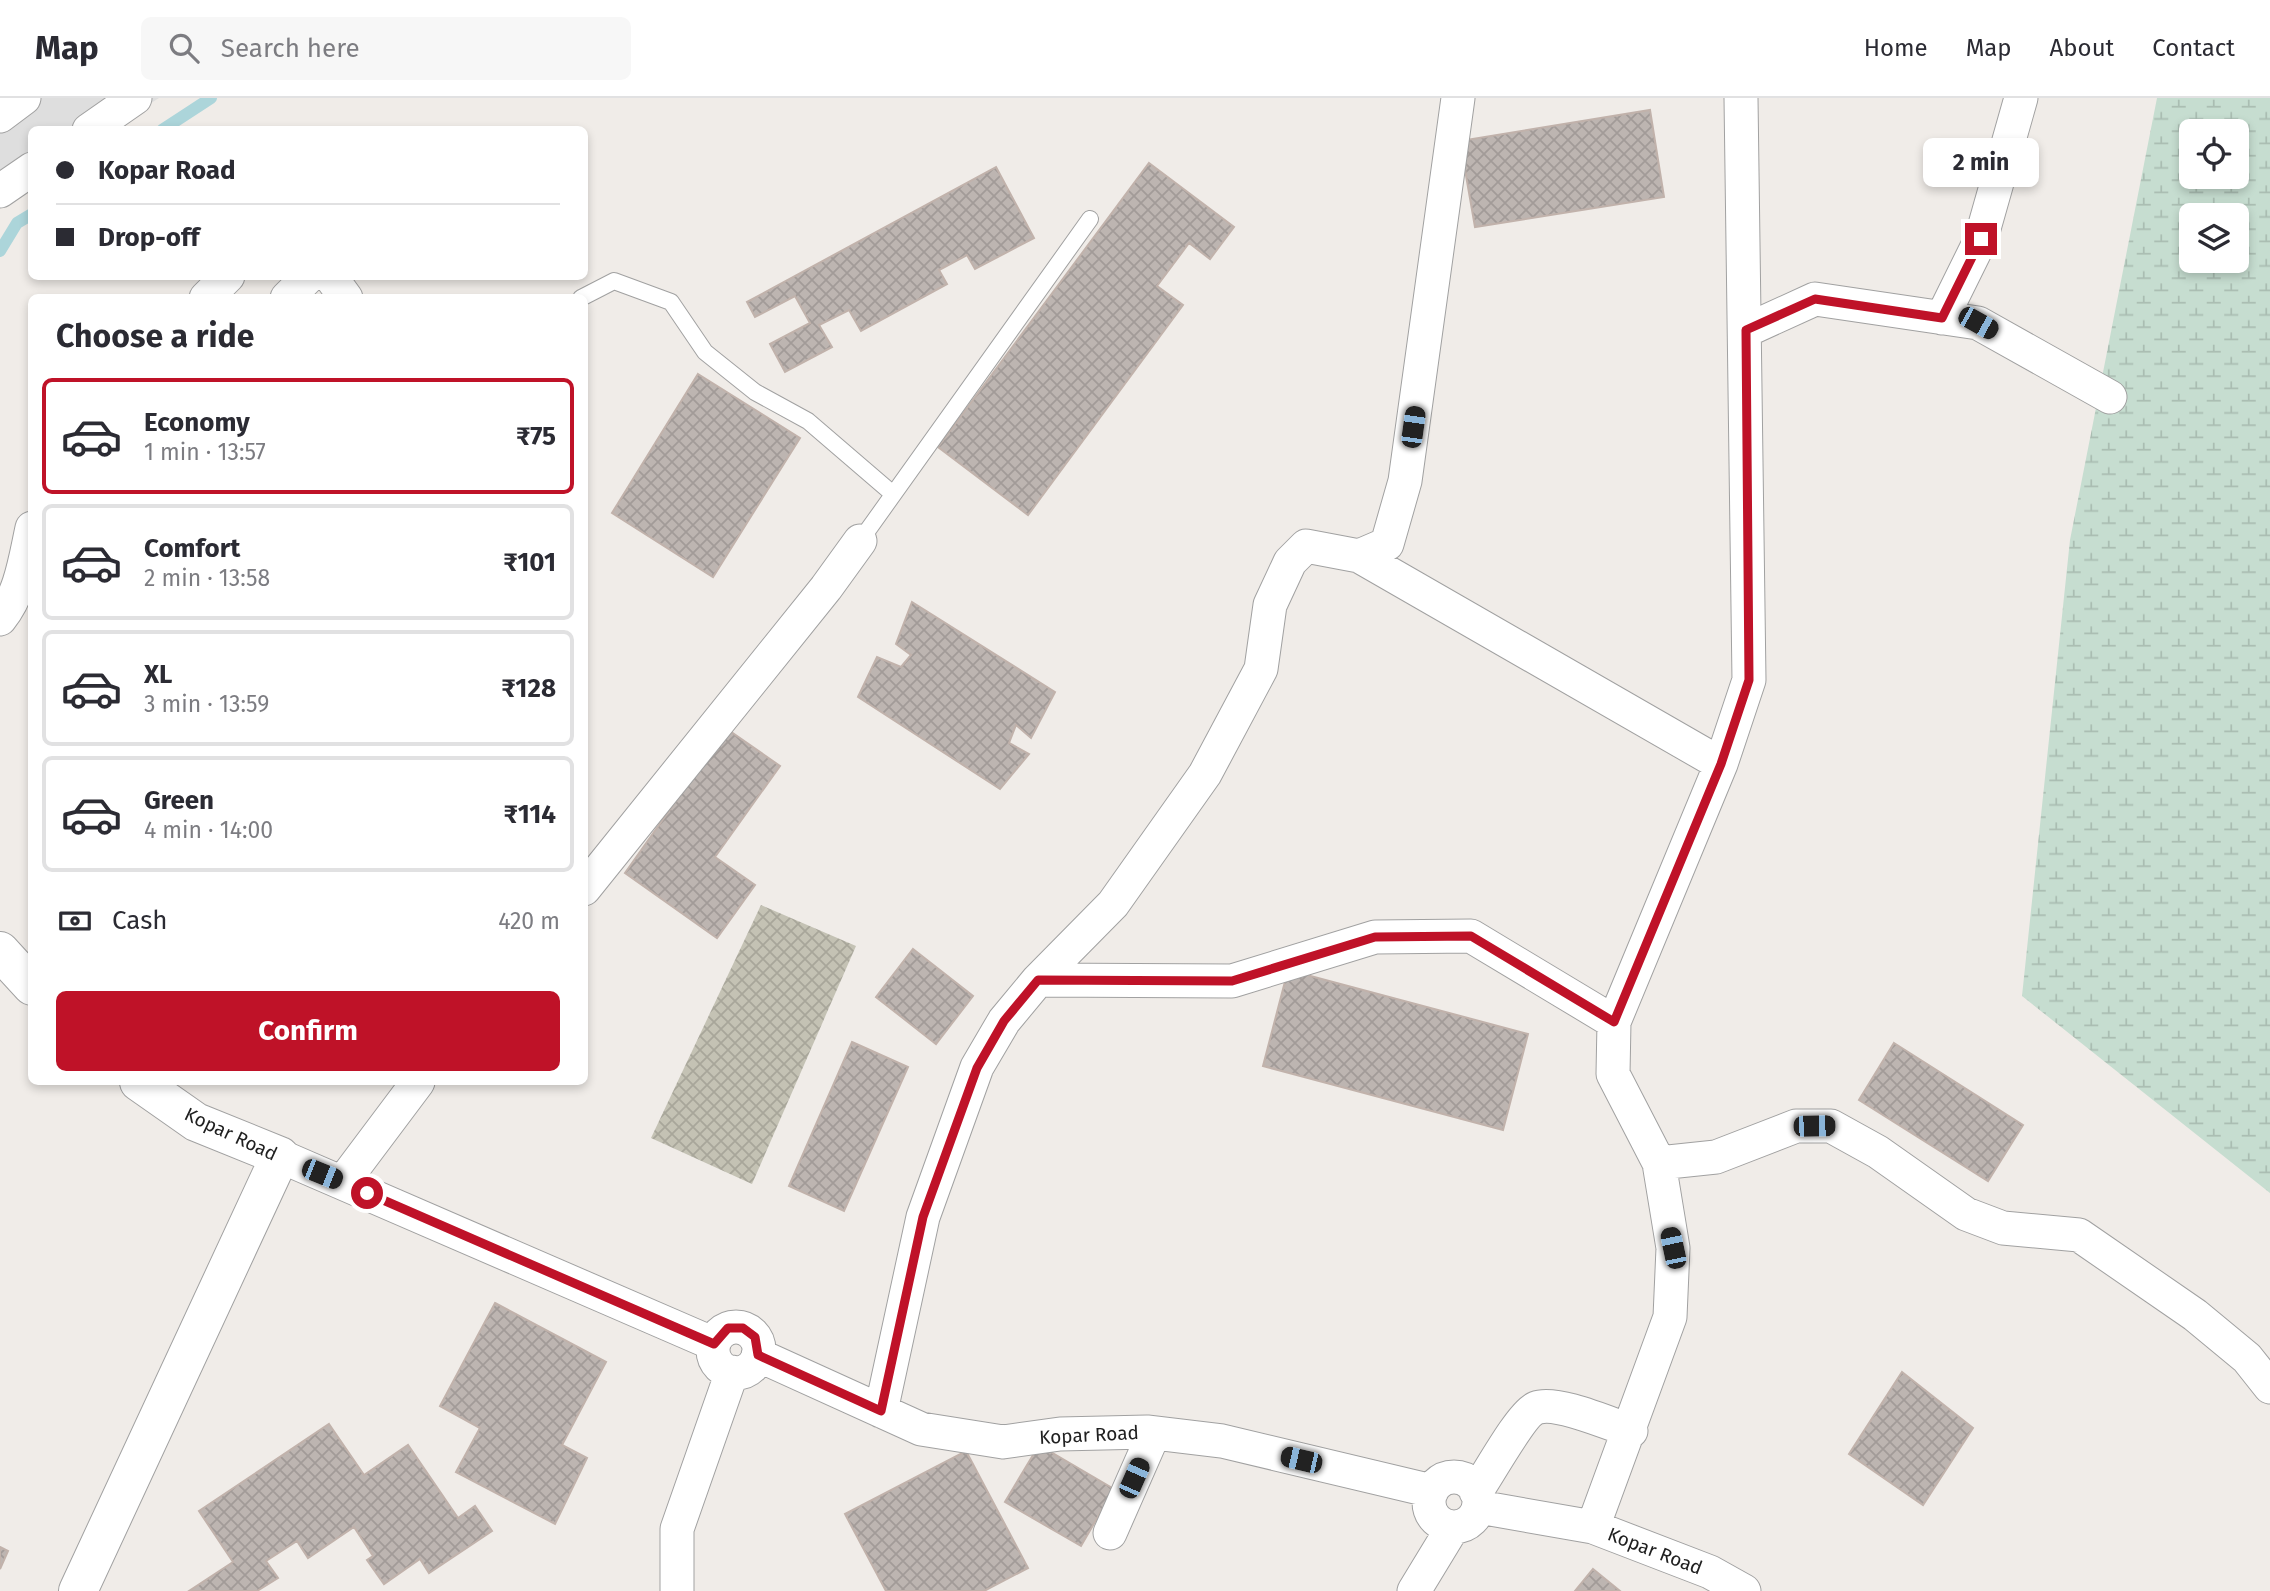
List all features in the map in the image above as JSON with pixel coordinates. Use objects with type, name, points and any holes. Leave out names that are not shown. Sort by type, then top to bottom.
[{"type":"street","points":[[0,116],[24,98]]},
{"type":"street","points":[[95,126],[135,98]]},
{"type":"street","points":[[1359,556],[1387,544],[1405,481],[1458,98]]},
{"type":"street","points":[[1593,1527],[1631,1430],[1670,1317],[1673,1248],[1659,1163],[1613,1074],[1614,1022],[1721,764],[1749,680],[1741,98]]},
{"type":"street","points":[[1942,318],[1981,239],[2021,98]]},
{"type":"street","points":[[0,191],[28,172]]},
{"type":"street","points":[[210,294],[224,280]]},
{"type":"street","points":[[307,281],[337,294]]},
{"type":"street","points":[[1746,330],[1815,299],[1978,323],[2110,397]]},
{"type":"street","points":[[588,885],[860,541]]},
{"type":"street","points":[[881,1411],[923,1217],[972,1080],[1004,1021],[1038,980],[1113,904],[1205,774],[1261,669],[1270,605],[1290,562],[1306,546],[1359,556],[1721,764]]},
{"type":"street","points":[[0,620],[12,605],[28,547]]},
{"type":"street","points":[[1038,980],[1232,981],[1375,937],[1471,936],[1614,1022]]},
{"type":"street","points":[[0,951],[28,982]]},
{"type":"street","name":"Kopar Road","points":[[143,1085],[196,1122],[343,1182],[714,1344],[715,1359],[724,1370],[745,1364],[881,1411],[921,1429],[1003,1442],[1060,1434],[1154,1433],[1222,1441],[1432,1491],[1429,1499],[1432,1514],[1438,1521],[1469,1509],[1593,1527],[1710,1572],[1744,1591]]},
{"type":"street","points":[[343,1182],[416,1085]]},
{"type":"street","points":[[1659,1163],[1716,1157],[1796,1126],[1831,1126],[1878,1152],[1966,1214],[2003,1228],[2059,1231],[2089,1241],[2195,1315],[2247,1359],[2270,1387]]},
{"type":"street","points":[[78,1591],[280,1156]]},
{"type":"street","points":[[677,1591],[677,1529],[745,1364]]},
{"type":"street","points":[[1414,1591],[1469,1509],[1524,1416],[1538,1407],[1560,1409],[1631,1430]]},
{"type":"street","points":[[1110,1533],[1154,1433]]},
{"type":"lane","points":[[860,541],[1090,219]]},
{"type":"lane","points":[[588,294],[614,281],[671,302],[705,352],[755,392],[808,421],[893,494]]},
{"type":"shaded area","points":[[0,98],[159,98],[115,126],[28,126],[28,182],[0,200]]},
{"type":"shaded area","points":[[761,905],[856,946],[752,1184],[651,1138]]},
{"type":"green space","points":[[2157,98],[2270,98],[2270,1193],[2022,996],[2070,540]]},
{"type":"building","points":[[1650,110],[1664,197],[1475,227],[1460,141]]},
{"type":"building","points":[[1149,163],[1234,227],[1210,259],[1189,243],[1157,286],[1183,305],[1028,515],[938,447]]},
{"type":"building","points":[[996,167],[1034,238],[975,269],[967,255],[939,270],[947,284],[861,331],[849,310],[819,325],[832,347],[785,372],[770,344],[810,323],[795,296],[755,317],[747,302]]},
{"type":"building","points":[[698,374],[800,438],[713,577],[612,513]]},
{"type":"building","points":[[912,602],[1055,692],[1031,738],[1016,725],[1009,743],[1029,754],[1000,789],[858,697],[877,657],[901,667],[911,655],[896,644]]},
{"type":"building","points":[[727,729],[780,766],[715,857],[755,885],[717,938],[625,873]]},
{"type":"building","points":[[913,949],[973,996],[936,1044],[876,997]]},
{"type":"building","points":[[1288,970],[1528,1034],[1503,1130],[1263,1066]]},
{"type":"building","points":[[852,1042],[908,1067],[844,1211],[789,1186]]},
{"type":"building","points":[[1894,1043],[2023,1125],[1988,1181],[1859,1100]]},
{"type":"building","points":[[495,1303],[606,1362],[562,1445],[587,1458],[555,1524],[456,1472],[480,1428],[440,1406]]},
{"type":"building","points":[[1902,1372],[1973,1428],[1923,1505],[1849,1454]]},
{"type":"building","points":[[329,1424],[364,1475],[408,1445],[458,1518],[475,1506],[492,1531],[429,1573],[420,1559],[384,1584],[367,1560],[373,1556],[354,1527],[308,1558],[297,1541],[266,1561],[278,1578],[257,1591],[189,1591],[233,1562],[199,1511]]},
{"type":"building","points":[[1039,1445],[1114,1489],[1081,1546],[1005,1502]]},
{"type":"building","points":[[966,1451],[1028,1568],[984,1591],[886,1591],[845,1514]]},
{"type":"building","points":[[0,1547],[8,1551],[0,1569]]},
{"type":"building","points":[[1593,1569],[1620,1591],[1575,1591]]},
{"type":"waterway","points":[[168,126],[211,98]]},
{"type":"waterway","points":[[0,251],[17,223],[28,216]]},
{"type":"route","points":[[367,1193],[714,1344],[722,1331],[728,1328],[743,1328],[755,1337],[758,1355],[881,1411],[923,1217],[977,1068],[1004,1021],[1038,980],[1232,981],[1375,937],[1471,936],[1614,1022],[1721,764],[1749,680],[1746,330],[1815,299],[1942,318],[1981,239]]}]
